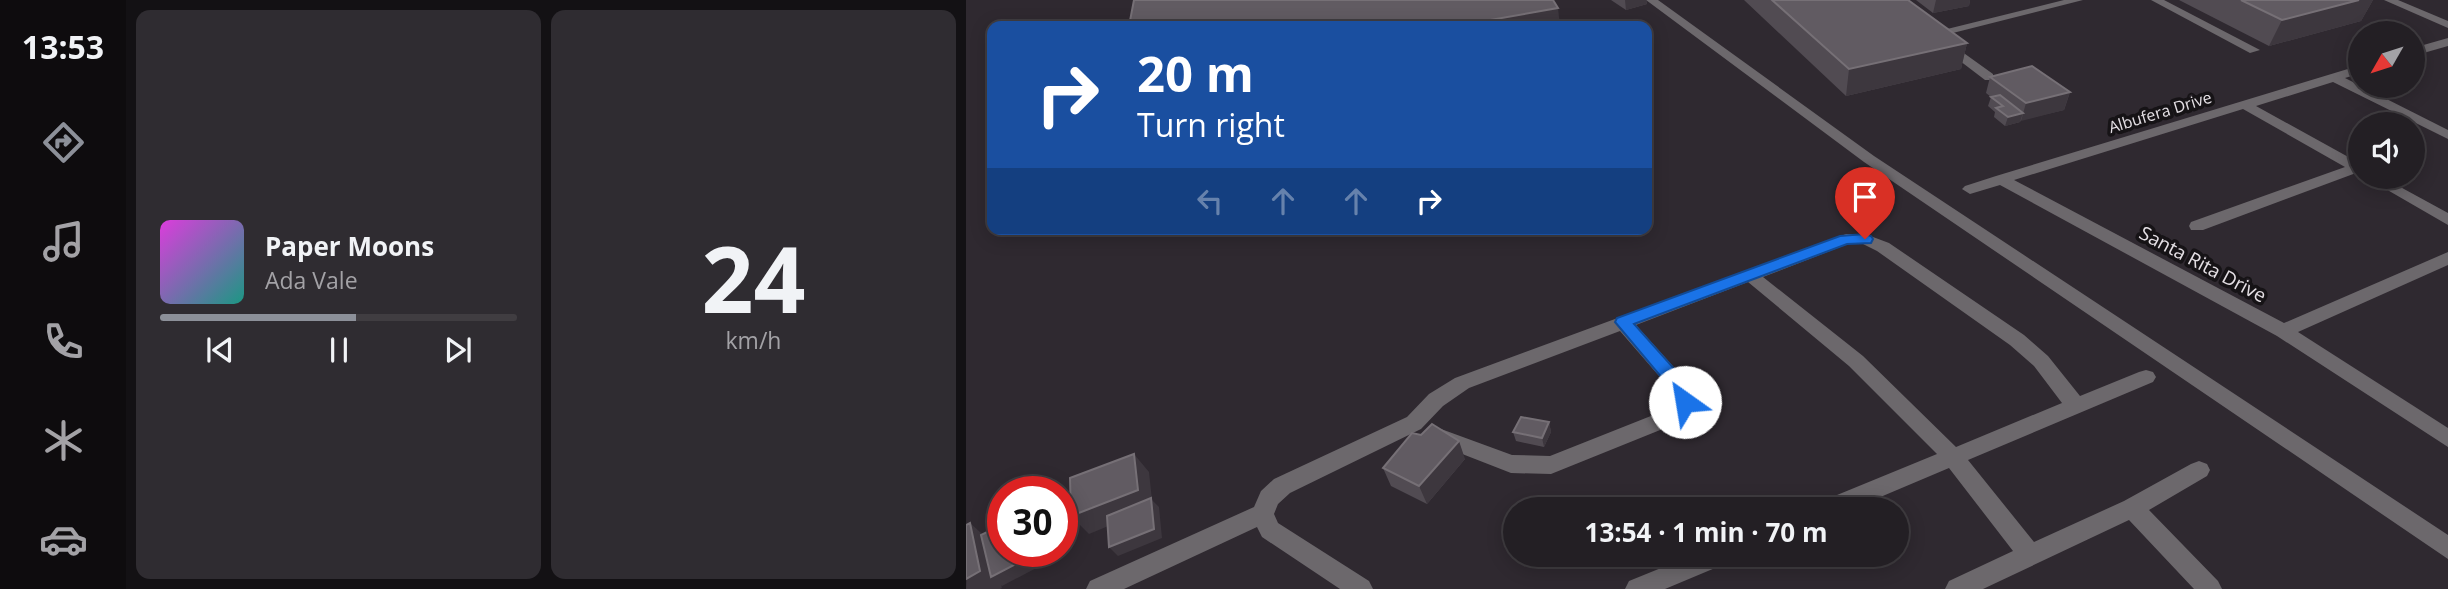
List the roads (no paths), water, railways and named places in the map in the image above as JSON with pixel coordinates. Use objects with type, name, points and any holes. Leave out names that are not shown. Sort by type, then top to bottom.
[{"type":"street","points":[[1651,0],[1869,159],[2448,548]]},
{"type":"street","points":[[1989,77],[1929,31],[2078,0]]},
{"type":"street","points":[[2156,0],[2253,50]]},
{"type":"street","points":[[2389,0],[2448,24]]},
{"type":"street","points":[[2426,48],[2448,42]]},
{"type":"street","name":"Albufera Drive","points":[[1970,189],[2348,73]]},
{"type":"street","points":[[2333,77],[2446,132]]},
{"type":"street","points":[[2243,104],[2348,163]]},
{"type":"street","points":[[2197,226],[2348,173]]},
{"type":"street","name":"Santa Rita Drive","points":[[2001,179],[2283,331],[2448,439]]},
{"type":"street","points":[[2393,189],[2448,220]]},
{"type":"street","points":[[1361,589],[1270,530],[1263,514],[1269,498],[1282,486],[1415,423],[1436,400],[1462,383],[1846,239],[1865,239],[1883,247],[2017,340],[2041,361],[2076,406]]},
{"type":"street","points":[[2283,331],[2448,258]]},
{"type":"street","points":[[1751,276],[1856,361],[1953,457],[2030,555]]},
{"type":"street","points":[[1415,423],[1458,445],[1511,464],[1551,466],[1673,416],[1685,402],[1681,388],[1623,322]]},
{"type":"street","points":[[1857,497],[2146,377]]},
{"type":"street","points":[[1957,589],[1986,583],[2030,555],[2132,508],[2199,470]]},
{"type":"street","points":[[2132,508],[2210,589]]},
{"type":"street","points":[[1098,589],[1263,514]]},
{"type":"street","points":[[1637,589],[1690,567]]}]
